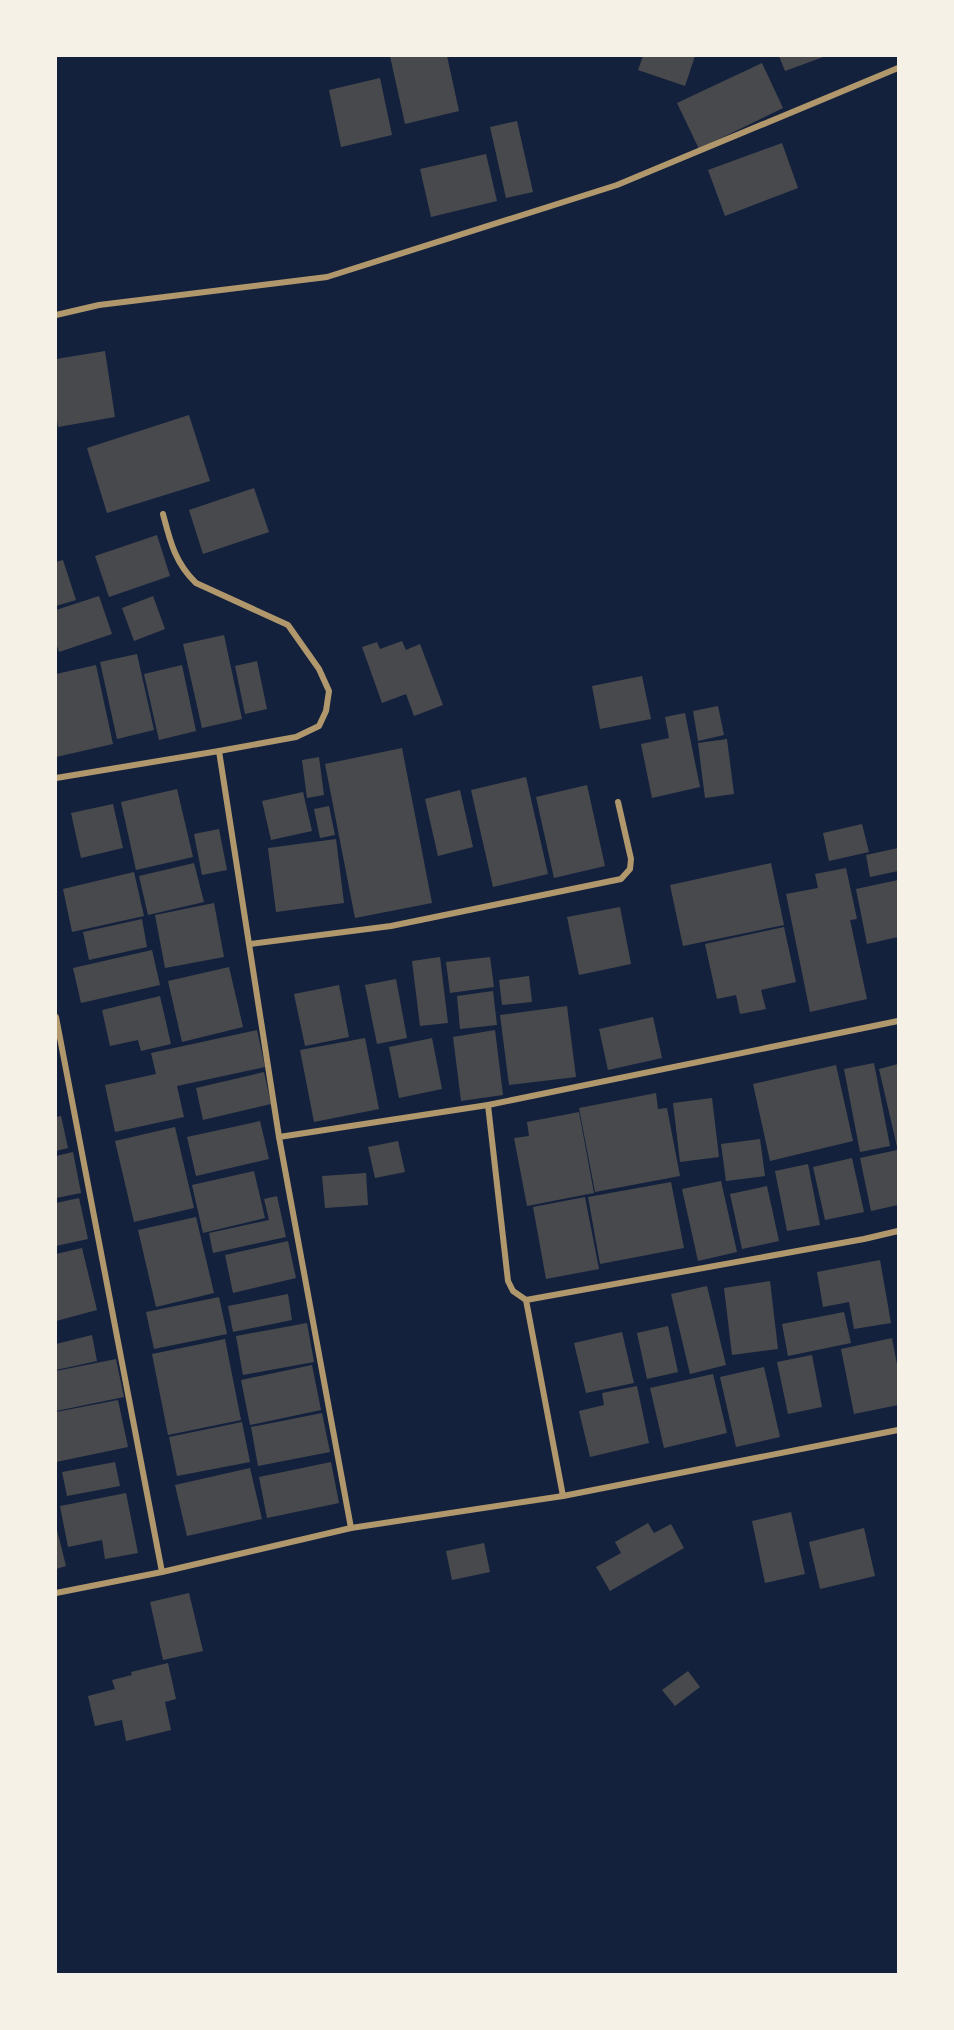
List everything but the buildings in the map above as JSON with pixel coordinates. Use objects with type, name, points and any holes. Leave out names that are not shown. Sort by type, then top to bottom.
[{"type":"street","points":[[56,315],[99,305],[327,277],[617,185],[898,68]]},
{"type":"street","points":[[56,778],[296,737],[319,726],[326,711],[329,691],[319,669],[288,625],[196,583],[184,572],[173,551],[163,514]]},
{"type":"street","points":[[219,751],[279,1137],[351,1528]]},
{"type":"street","points":[[250,944],[391,926],[621,879],[630,869],[631,859],[618,802]]},
{"type":"street","points":[[56,1017],[162,1572]]},
{"type":"street","points":[[279,1137],[488,1105],[898,1021]]},
{"type":"street","points":[[488,1105],[508,1281],[513,1291],[526,1300],[563,1496]]},
{"type":"street","points":[[526,1300],[864,1239],[898,1230]]},
{"type":"street","points":[[56,1593],[162,1572],[351,1528],[563,1496],[898,1430]]}]
